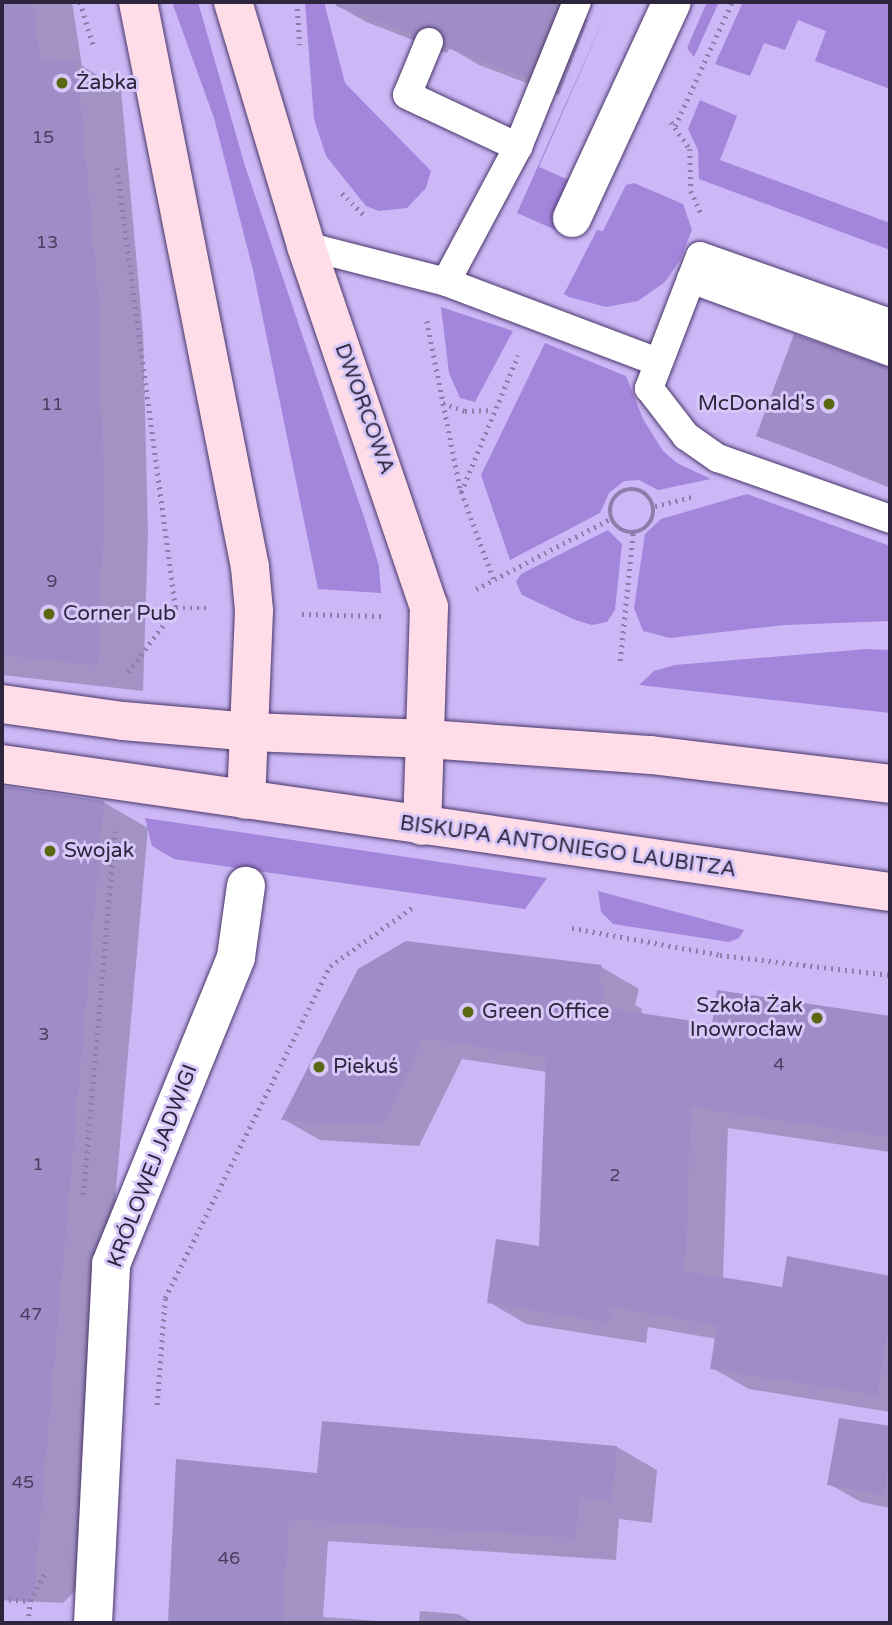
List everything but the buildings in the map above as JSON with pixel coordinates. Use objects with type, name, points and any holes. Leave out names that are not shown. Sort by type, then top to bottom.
[{"type":"main road","points":[[138,2],[250,567],[254,611],[251,732],[246,800]]},
{"type":"main road","name":"DWORCOWA","points":[[233,2],[306,246],[429,607],[427,739],[422,826]]},
{"type":"main road","points":[[2,704],[123,721],[251,732],[427,739],[664,757],[890,784]]},
{"type":"main road","name":"BISKUPA ANTONIEGO LAUBITZA","points":[[2,764],[890,892]]},
{"type":"street","points":[[572,218],[672,2]]},
{"type":"street","name":"KRÓLOWEJ JADWIGI","points":[[93,1623],[111,1264],[236,957],[246,886]]},
{"type":"lane","points":[[446,282],[518,147],[577,2]]},
{"type":"lane","points":[[429,42],[407,95],[518,147]]},
{"type":"lane","points":[[306,246],[446,282],[658,362]]},
{"type":"lane","points":[[890,323],[700,256],[649,388],[686,436],[718,458],[890,519]]},
{"type":"lane","points":[[691,279],[890,352]]},
{"type":"path","points":[[80,2],[96,53]]},
{"type":"path","points":[[675,126],[732,2]]},
{"type":"path","points":[[631,92],[675,126],[690,149],[691,191],[724,264]]},
{"type":"path","points":[[116,160],[176,608],[127,673],[123,721]]},
{"type":"path","points":[[492,579],[461,492],[493,410],[537,316]]},
{"type":"path","points":[[442,403],[465,411],[493,410]]},
{"type":"path","points":[[176,608],[384,616],[429,607],[466,595],[610,519],[620,492],[632,489],[650,497],[654,515],[633,534],[620,661]]},
{"type":"path","points":[[610,519],[633,534]]},
{"type":"path","points":[[82,1202],[119,781]]},
{"type":"path","points":[[156,1419],[165,1298],[235,1153],[330,966],[413,907]]},
{"type":"path","points":[[572,928],[720,955],[890,975]]},
{"type":"path","points":[[28,1623],[30,1601],[50,1566]]},
{"type":"path","points":[[2,1599],[30,1601]]},
{"type":"shaded area","points":[[172,2],[198,2],[245,166],[366,523],[379,566],[381,593],[318,589],[253,270],[214,118]]},
{"type":"shaded area","points":[[305,2],[324,2],[345,83],[431,171],[426,188],[407,208],[379,211],[366,206],[326,156],[314,119]]},
{"type":"shaded area","points":[[611,2],[539,167],[578,184],[558,231],[517,213]]},
{"type":"shaded area","points":[[707,2],[719,2],[694,57],[687,48]]},
{"type":"shaded area","points":[[743,2],[890,2],[890,89],[815,61],[826,31],[798,20],[785,50],[764,43],[750,76],[715,64]]},
{"type":"shaded area","points":[[700,100],[737,116],[720,160],[890,223],[890,250],[699,179],[698,150],[688,129]]},
{"type":"shaded area","points":[[634,183],[683,204],[692,230],[680,260],[665,282],[638,301],[606,307],[564,294],[597,230],[603,231],[626,185]]},
{"type":"shaded area","points":[[441,307],[513,331],[475,402],[460,398],[449,373]]},
{"type":"shaded area","points":[[545,343],[626,376],[643,419],[663,451],[677,463],[711,479],[658,490],[639,480],[624,481],[609,493],[600,513],[510,560],[481,475]]},
{"type":"shaded area","points":[[747,494],[890,546],[890,621],[785,625],[670,638],[643,631],[634,608],[645,534],[661,519]]},
{"type":"shaded area","points":[[608,530],[622,544],[615,610],[607,622],[592,625],[575,620],[522,595],[516,582],[521,574]]},
{"type":"shaded area","points":[[867,649],[890,650],[890,713],[639,685],[654,671],[675,665]]},
{"type":"shaded area","points":[[145,818],[547,878],[525,909],[174,859],[152,846]]},
{"type":"shaded area","points":[[598,891],[744,930],[739,938],[729,942],[613,924],[601,912]]},
{"type":"place","name":"Żabka","points":[[62,83]]},
{"type":"place","name":"McDonald's","points":[[829,404]]},
{"type":"place","name":"Corner Pub","points":[[49,614]]},
{"type":"place","name":"Swojak","points":[[50,851]]},
{"type":"place","name":"Green Office","points":[[468,1012]]},
{"type":"place","name":"Szkoła Żak Inowrocław","points":[[817,1018]]},
{"type":"place","name":"Piekuś","points":[[319,1067]]}]
